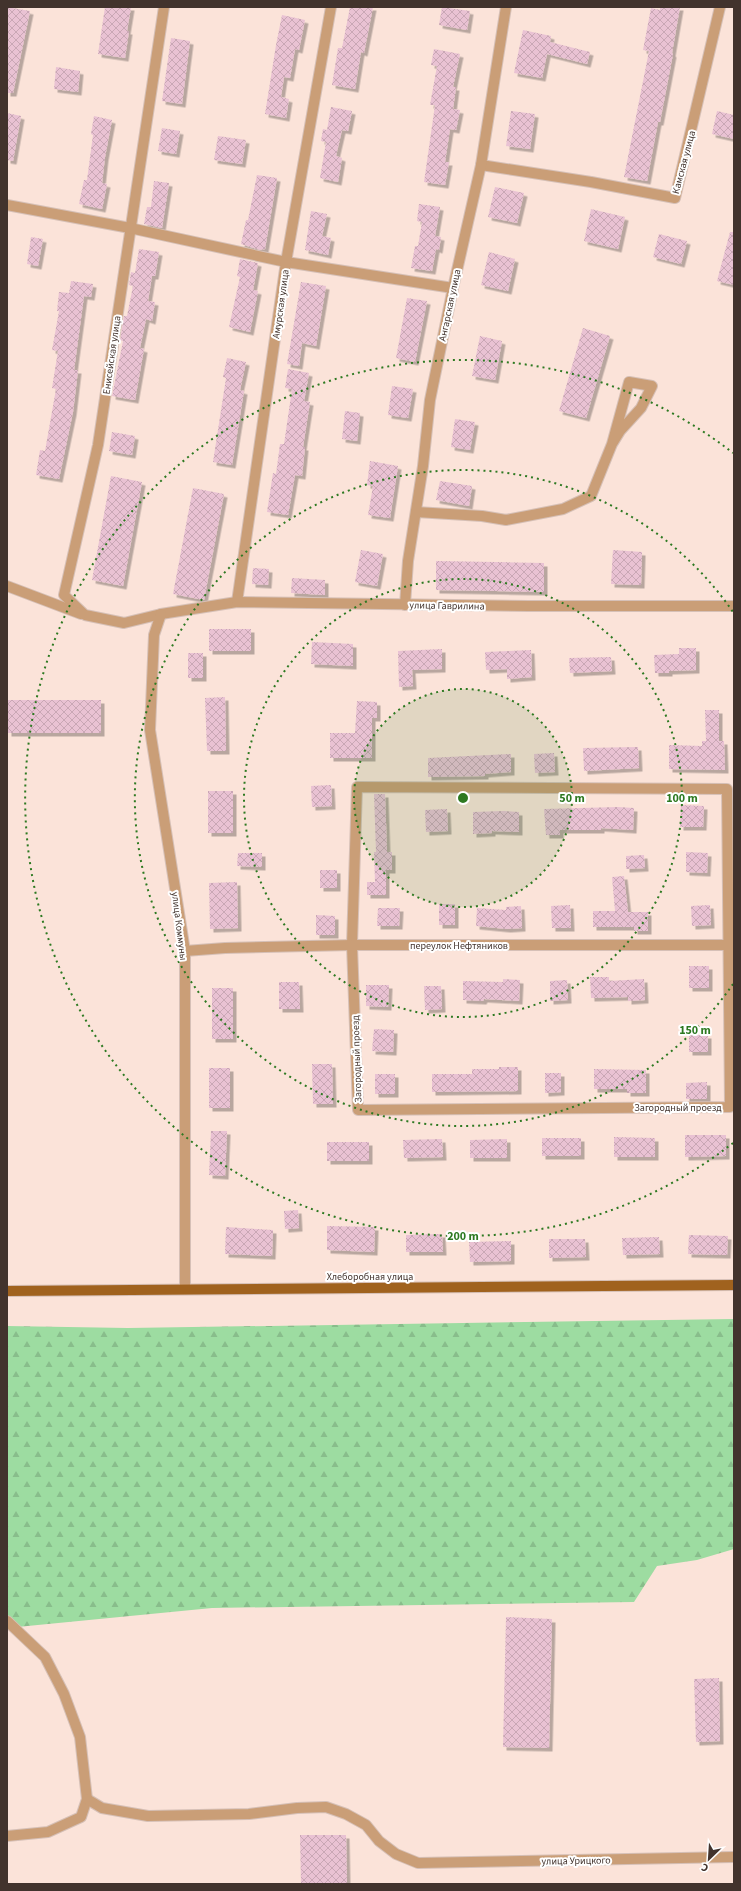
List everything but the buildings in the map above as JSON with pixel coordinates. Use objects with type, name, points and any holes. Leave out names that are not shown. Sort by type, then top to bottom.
[{"type":"main road","name":"Хлеборобная улица","points":[[7,1291],[734,1286]]},
{"type":"street","name":"Енисейская улица","points":[[85,615],[64,595],[98,445],[164,7]]},
{"type":"street","name":"Амурская улица","points":[[237,602],[286,262],[331,7]]},
{"type":"street","name":"Ангарская улица","points":[[405,605],[408,561],[423,466],[430,400],[452,288],[481,165],[506,7]]},
{"type":"street","name":"Камская улица","points":[[481,165],[591,182],[675,198],[720,7]]},
{"type":"street","points":[[7,205],[130,228],[286,262],[452,288]]},
{"type":"street","points":[[416,512],[482,516],[506,520],[563,509],[591,496],[612,444],[629,382],[652,386],[641,408],[620,431],[612,444]]},
{"type":"street","points":[[7,586],[85,615],[124,623],[161,614]]},
{"type":"street","name":"улица Гаврилина","points":[[161,614],[237,602],[405,605],[734,606]]},
{"type":"street","name":"улица Коммуны","points":[[161,614],[154,635],[150,730],[185,951],[185,1289]]},
{"type":"street","name":"Загородный проезд","points":[[357,787],[727,789],[731,945],[730,1107],[358,1110],[352,945],[357,787]]},
{"type":"street","name":"переулок Нефтяников","points":[[185,951],[225,948],[352,945],[731,945]]},
{"type":"street","points":[[7,1621],[45,1657],[64,1694],[80,1737],[88,1799],[81,1817],[48,1832],[7,1836]]},
{"type":"street","points":[[7,1632],[19,1632]]},
{"type":"street","name":"улица Урицкого","points":[[88,1799],[102,1808],[148,1816],[249,1814],[297,1808],[326,1807],[346,1814],[366,1825],[379,1841],[396,1854],[418,1863],[734,1857]]},
{"type":"green space","points":[[734,1319],[734,1549],[697,1560],[657,1566],[634,1602],[212,1608],[7,1628],[7,1326],[128,1328]]}]
